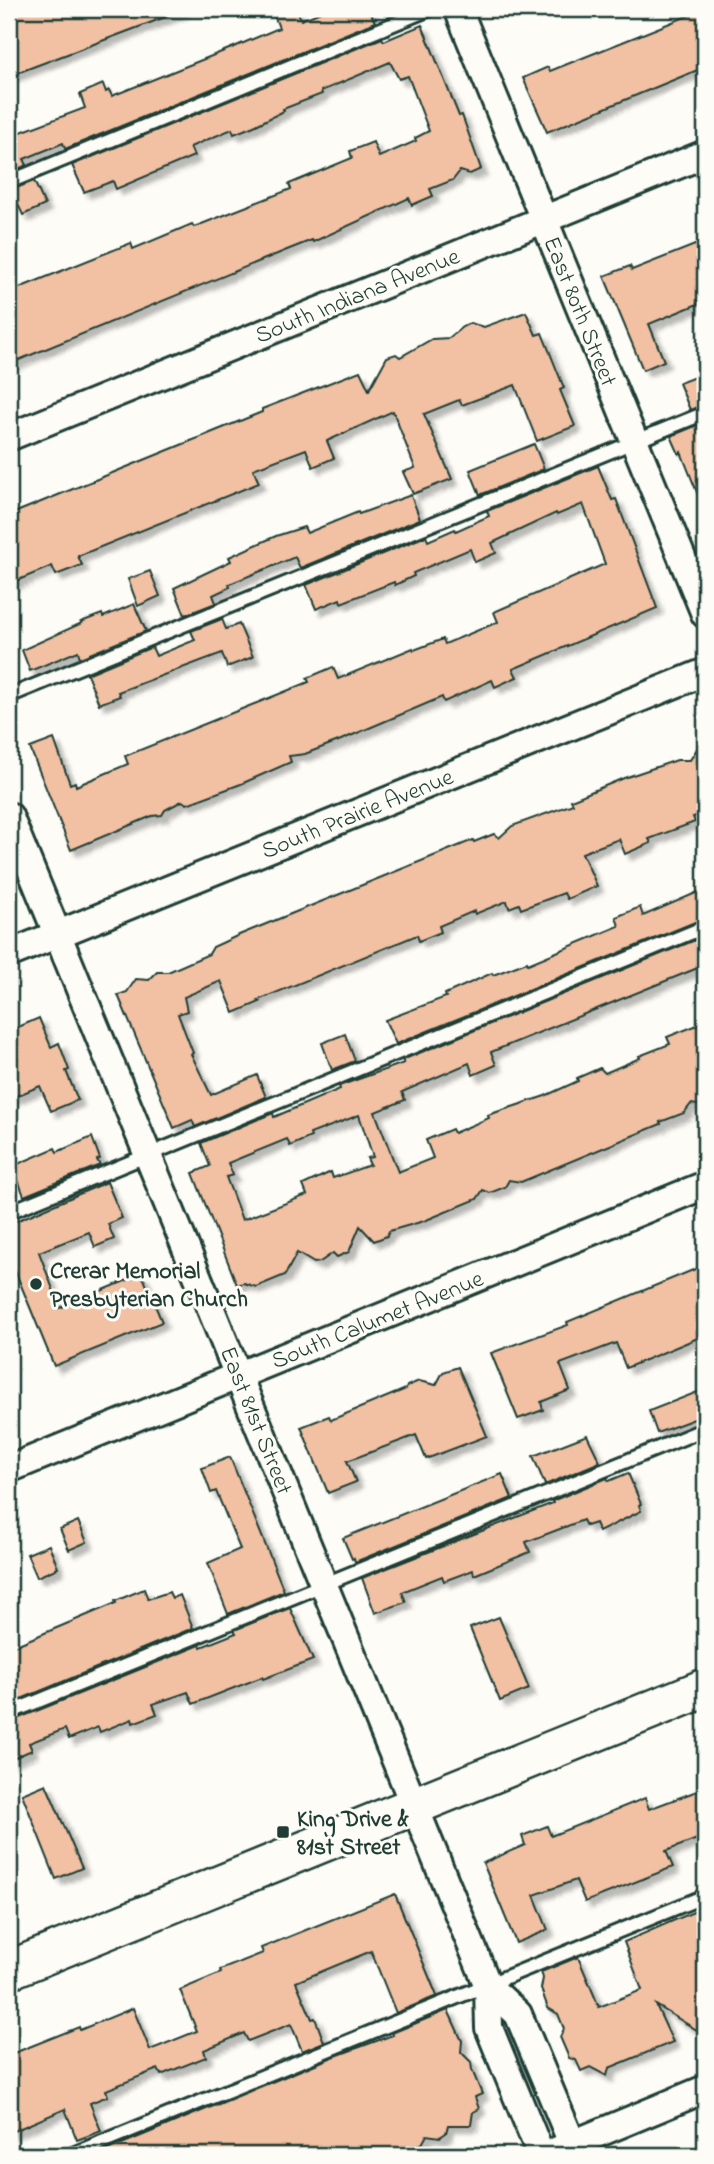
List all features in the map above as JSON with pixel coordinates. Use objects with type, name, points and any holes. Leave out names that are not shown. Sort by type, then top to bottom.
[{"type":"street","name":"East 80th Street","points":[[458,9],[705,614]]},
{"type":"street","name":"South Indiana Avenue","points":[[9,437],[705,154]]},
{"type":"street","name":"South Prairie Avenue","points":[[9,954],[705,672]]},
{"type":"street","name":"East 81st Street","points":[[9,816],[488,1986],[489,2028],[543,2155]]},
{"type":"street","name":"South Calumet Avenue","points":[[9,1469],[705,1185]]},
{"type":"street","points":[[9,1970],[705,1688]]},
{"type":"street","name":"East 81st Street","points":[[488,1986],[518,2014],[574,2150]]},
{"type":"street","points":[[543,2155],[574,2150],[705,2090]]},
{"type":"lane","points":[[9,182],[430,9]]},
{"type":"lane","points":[[9,696],[705,413]]},
{"type":"lane","points":[[9,1212],[705,927]]},
{"type":"lane","points":[[9,1713],[705,1429]]},
{"type":"lane","points":[[70,2155],[705,1896]]},
{"type":"building","points":[[9,9],[183,9],[184,10],[9,76]]},
{"type":"building","points":[[297,9],[301,20],[328,9],[369,9],[375,22],[65,149],[63,143],[24,159],[27,165],[9,173],[9,125],[13,135],[85,108],[80,94],[103,84],[106,92],[109,90],[112,96],[234,47],[279,28],[274,15]]},
{"type":"building","points":[[705,9],[705,67],[547,132],[523,78],[548,67],[550,71]]},
{"type":"building","points":[[422,25],[459,116],[462,115],[481,169],[470,174],[460,171],[453,180],[430,189],[433,196],[412,205],[409,198],[313,242],[312,240],[287,250],[9,364],[9,292],[131,243],[133,249],[192,224],[194,227],[291,189],[289,184],[352,158],[350,151],[373,142],[379,157],[416,141],[415,138],[429,131],[408,76],[399,79],[390,62],[321,91],[322,94],[283,109],[284,111],[254,126],[234,134],[232,129],[190,147],[194,156],[116,189],[113,181],[84,192],[72,165],[382,38],[384,41]]},
{"type":"building","points":[[34,181],[45,205],[23,215],[11,190]]},
{"type":"building","points":[[705,241],[705,301],[649,324],[664,361],[643,370],[604,276],[630,266],[632,270]]},
{"type":"building","points":[[526,312],[536,335],[542,333],[564,388],[560,390],[575,426],[537,441],[515,385],[462,405],[459,400],[424,414],[452,479],[413,494],[403,472],[415,468],[393,411],[327,441],[334,458],[313,467],[306,449],[253,469],[259,483],[78,556],[82,565],[56,575],[52,566],[9,584],[9,515],[360,371],[369,390],[387,357],[396,354],[400,357],[432,339],[449,338],[470,323],[484,327]]},
{"type":"building","points":[[700,375],[705,389],[705,404],[690,410],[679,383]]},
{"type":"building","points":[[705,422],[704,510],[681,452],[679,454],[671,436]]},
{"type":"building","points":[[534,444],[544,469],[480,495],[470,470]]},
{"type":"building","points":[[598,466],[612,500],[616,499],[657,608],[513,669],[517,677],[495,687],[492,680],[444,702],[442,697],[305,754],[289,756],[291,762],[241,784],[187,804],[182,801],[165,810],[162,815],[152,816],[71,850],[30,748],[54,739],[70,784],[75,782],[76,786],[128,764],[125,756],[309,682],[307,678],[333,667],[338,679],[413,648],[414,650],[443,639],[445,644],[498,622],[494,612],[605,564],[583,504],[557,515],[556,513],[492,543],[496,553],[475,562],[470,549],[413,573],[414,576],[395,585],[394,582],[341,603],[340,599],[316,609],[306,585],[426,536],[428,541],[455,529],[456,531],[489,516],[487,511]]},
{"type":"building","points":[[411,495],[420,519],[300,568],[295,557],[229,584],[230,587],[213,595],[216,603],[185,615],[174,588],[231,561],[229,557],[276,536],[304,527],[307,533],[358,512],[359,514]]},
{"type":"building","points":[[150,571],[160,596],[138,606],[128,579]]},
{"type":"building","points":[[134,604],[146,631],[80,658],[78,651],[30,671],[22,650],[81,622],[102,614],[103,617]]},
{"type":"building","points":[[222,619],[226,629],[239,624],[253,657],[227,667],[222,653],[118,692],[120,696],[99,704],[87,674],[152,647],[156,656],[195,640],[191,631]]},
{"type":"building","points":[[705,736],[705,813],[693,817],[695,822],[649,839],[651,843],[625,854],[619,839],[582,853],[597,886],[567,899],[564,893],[521,909],[519,904],[509,908],[507,901],[475,914],[474,911],[439,926],[441,932],[419,941],[417,935],[258,1000],[260,1002],[234,1013],[221,981],[184,997],[187,1011],[178,1014],[193,1053],[191,1054],[211,1095],[257,1075],[266,1097],[195,1127],[192,1120],[174,1128],[118,995],[127,992],[136,979],[149,980],[157,972],[168,972],[209,954],[213,947],[239,935],[473,840],[474,842],[494,834],[499,838],[512,826],[573,804],[571,800],[624,778],[677,760],[690,760]]},
{"type":"building","points":[[705,889],[705,918],[396,1044],[385,1020],[446,997],[445,994],[492,973],[493,975],[527,962],[528,964],[619,926],[616,917],[640,907],[643,916]]},
{"type":"building","points":[[705,936],[705,965],[491,1052],[496,1065],[473,1075],[469,1063],[402,1092],[405,1100],[375,1112],[398,1172],[433,1158],[426,1140],[452,1129],[454,1133],[489,1118],[488,1115],[545,1096],[600,1068],[605,1073],[670,1044],[667,1037],[705,1022],[705,1106],[691,1104],[684,1113],[660,1122],[661,1124],[521,1182],[509,1180],[505,1187],[490,1193],[483,1190],[477,1199],[424,1221],[389,1231],[387,1236],[374,1241],[360,1226],[349,1252],[337,1257],[333,1253],[314,1263],[297,1253],[285,1275],[256,1287],[244,1283],[237,1285],[193,1173],[210,1166],[201,1143],[273,1113],[274,1117],[340,1089],[339,1086],[404,1063],[402,1060]],"holes":[[[359,1115],[373,1157],[367,1158],[370,1165],[333,1178],[331,1172],[303,1185],[307,1195],[242,1220],[226,1177],[233,1175],[228,1163],[287,1139],[290,1146],[311,1137],[310,1134]]]},
{"type":"building","points":[[39,1018],[51,1047],[59,1043],[69,1070],[66,1071],[78,1100],[51,1111],[40,1086],[9,1099],[9,1031]]},
{"type":"building","points":[[345,1034],[355,1061],[332,1070],[322,1043]]},
{"type":"building","points":[[92,1137],[100,1165],[24,1196],[13,1166],[55,1148],[57,1152]]},
{"type":"building","name":"Crerar Memorial Presbyterian Church","points":[[107,1182],[122,1218],[108,1224],[114,1239],[95,1247],[89,1232],[39,1252],[60,1308],[142,1274],[162,1322],[54,1366],[9,1256],[9,1224]]},
{"type":"building","points":[[705,1265],[705,1335],[626,1368],[616,1343],[560,1364],[570,1390],[541,1402],[543,1410],[518,1419],[491,1353],[568,1325],[567,1322]]},
{"type":"building","points":[[458,1367],[487,1436],[426,1459],[416,1435],[347,1461],[356,1482],[328,1493],[301,1427],[329,1416],[331,1420],[419,1381],[436,1385],[443,1372]]},
{"type":"building","points":[[700,1391],[705,1404],[705,1415],[657,1433],[649,1411]]},
{"type":"building","points":[[587,1435],[600,1462],[545,1485],[533,1456]]},
{"type":"building","points":[[230,1457],[284,1591],[228,1614],[208,1563],[240,1549],[216,1491],[211,1493],[202,1468]]},
{"type":"building","points":[[628,1473],[641,1504],[641,1511],[599,1532],[595,1523],[586,1526],[583,1520],[526,1542],[530,1552],[474,1575],[473,1570],[444,1581],[442,1576],[402,1592],[406,1602],[375,1613],[362,1578],[553,1503],[552,1501],[607,1478],[609,1481]]},
{"type":"building","points":[[502,1474],[512,1498],[355,1562],[354,1558],[352,1559],[343,1538]]},
{"type":"building","points":[[78,1521],[87,1542],[69,1550],[60,1529]]},
{"type":"building","points":[[49,1545],[58,1568],[37,1577],[27,1554]]},
{"type":"building","points":[[144,1589],[148,1599],[169,1592],[172,1598],[180,1595],[193,1628],[9,1704],[9,1648]]},
{"type":"building","points":[[290,1608],[313,1660],[193,1704],[188,1692],[153,1704],[157,1714],[133,1723],[132,1719],[100,1732],[98,1727],[69,1739],[65,1729],[29,1743],[32,1750],[9,1760],[9,1722],[236,1633],[234,1630]]},
{"type":"building","points":[[499,1617],[529,1689],[500,1701],[470,1628]]},
{"type":"building","points":[[46,1784],[82,1868],[56,1879],[22,1794]]},
{"type":"building","points":[[705,1788],[705,1836],[666,1851],[673,1867],[585,1902],[576,1880],[534,1895],[548,1930],[516,1943],[483,1863],[525,1845],[522,1836],[547,1826],[551,1836],[645,1798],[649,1809]]},
{"type":"building","points":[[395,1894],[437,1996],[396,2013],[371,1951],[296,1982],[324,2042],[302,2051],[291,2024],[248,2041],[244,2033],[204,2050],[206,2057],[161,2075],[158,2069],[106,2090],[108,2096],[90,2103],[101,2131],[77,2140],[65,2109],[9,2133],[9,2055],[133,2008],[150,2050],[197,2031],[180,1990],[263,1953],[261,1948]]},
{"type":"building","points":[[705,1907],[705,2035],[656,2005],[673,2042],[609,2068],[607,2076],[590,2067],[581,2071],[576,2060],[569,2058],[560,2037],[564,2029],[558,2014],[548,2008],[541,1989],[541,1972],[578,1957],[599,2007],[642,1990],[624,1942]]},
{"type":"building","points":[[448,2010],[462,2041],[461,2052],[471,2062],[482,2094],[475,2097],[479,2109],[473,2112],[471,2125],[448,2125],[446,2133],[440,2137],[427,2135],[422,2144],[407,2148],[410,2155],[95,2155],[330,2058],[393,2035],[392,2033]]},
{"type":"place","name":"Crerar Memorial Presbyterian Church","points":[[36,1284]]},
{"type":"place","name":"King Drive & 81st Street","points":[[283,1832]]}]
